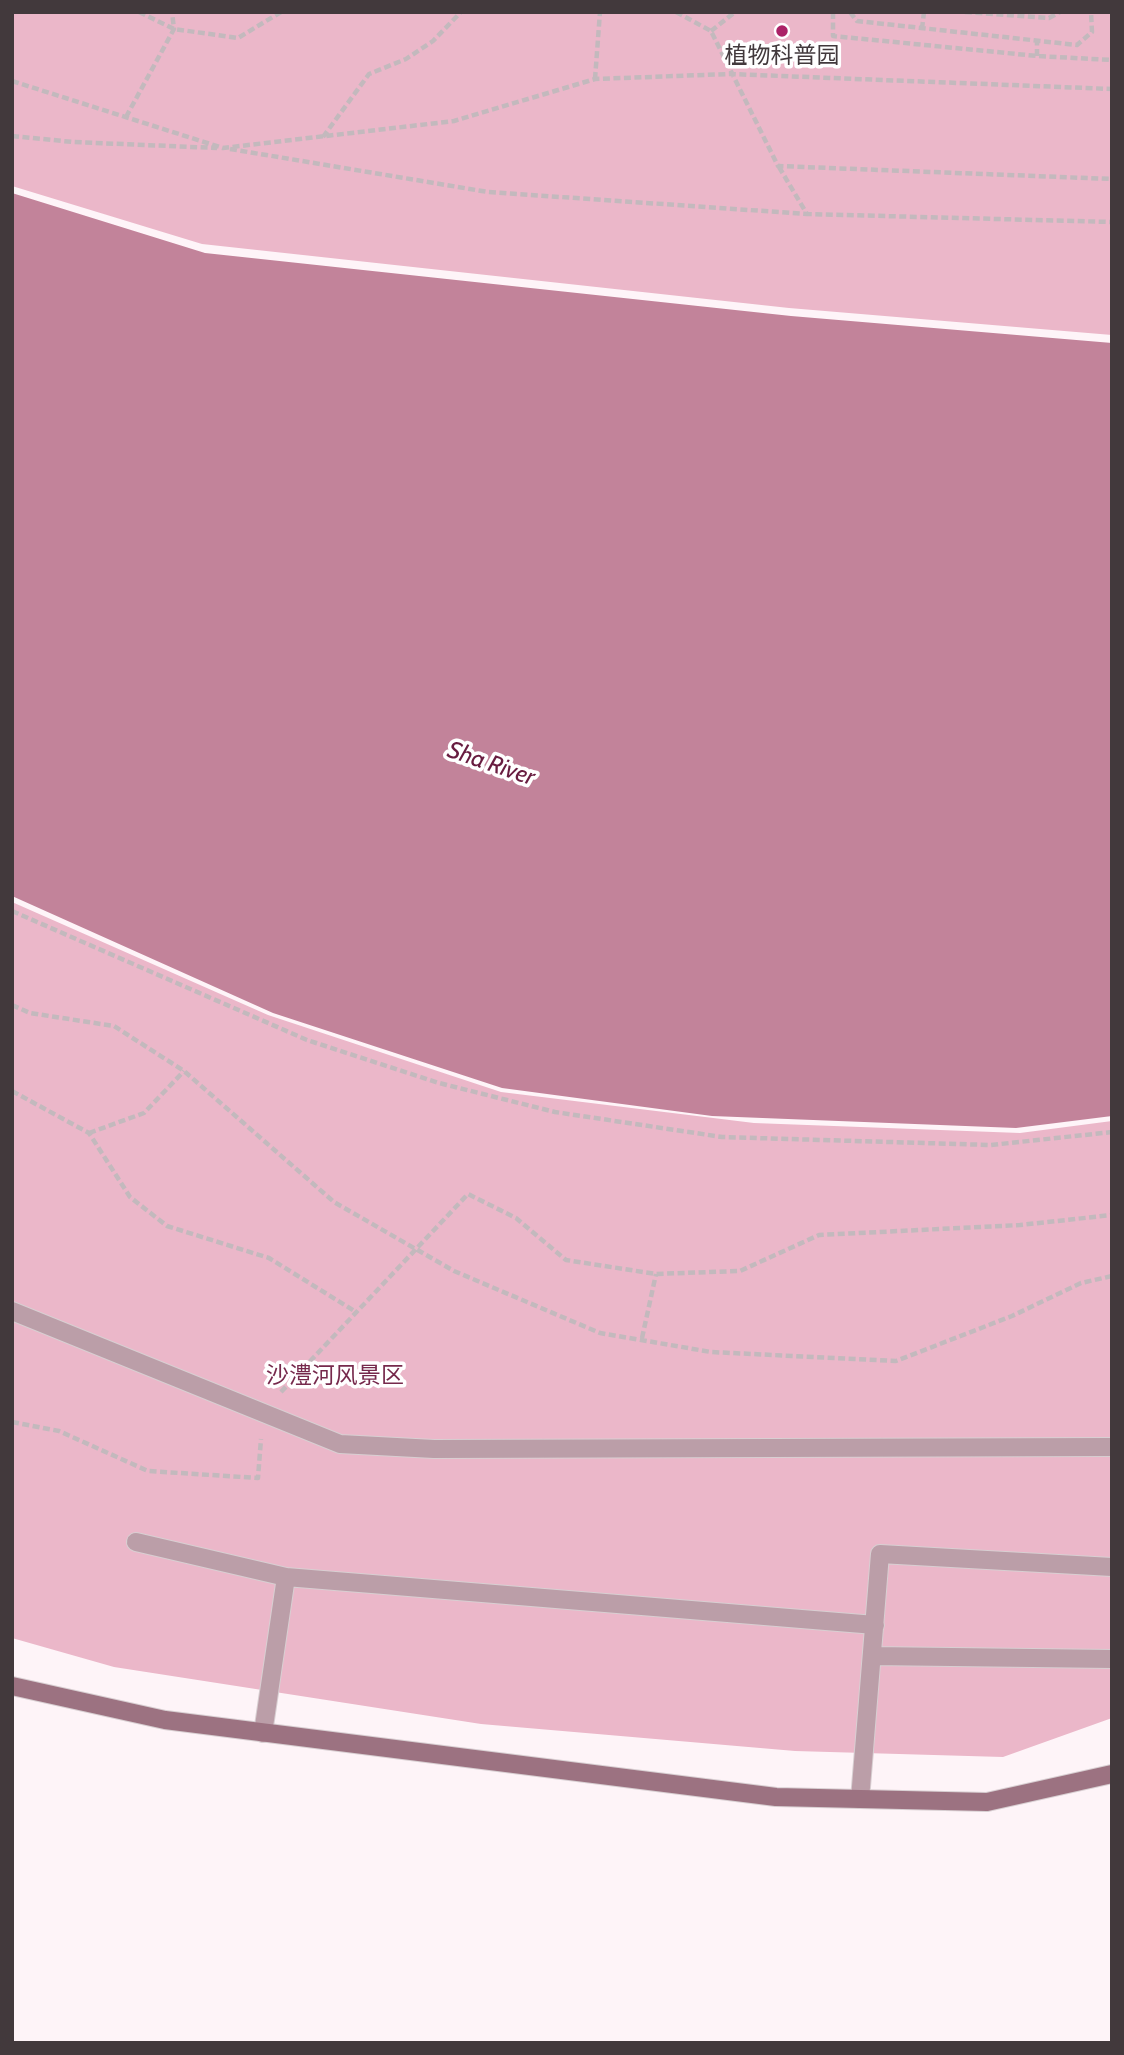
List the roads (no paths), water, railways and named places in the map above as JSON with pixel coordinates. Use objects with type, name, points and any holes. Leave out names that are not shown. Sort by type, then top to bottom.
[{"type":"street","points":[[12,1311],[340,1444],[434,1449],[1112,1447]]},
{"type":"street","points":[[136,1542],[286,1577],[875,1625]]},
{"type":"street","points":[[860,1799],[880,1554],[1112,1567]]},
{"type":"street","points":[[263,1732],[286,1577]]},
{"type":"street","points":[[872,1656],[1112,1659]]},
{"type":"street","points":[[12,1686],[165,1720],[776,1797],[987,1802],[1112,1774]]},
{"type":"water","name":"Sha River","points":[[12,193],[205,253],[791,316],[1112,343],[1112,1116],[1016,1128],[712,1116],[502,1088],[273,1013],[12,896]]},
{"type":"place","name":"植物科普园","points":[[782,31]]},
{"type":"park label","name":"沙澧河风景区","points":[[335,1376]]}]
